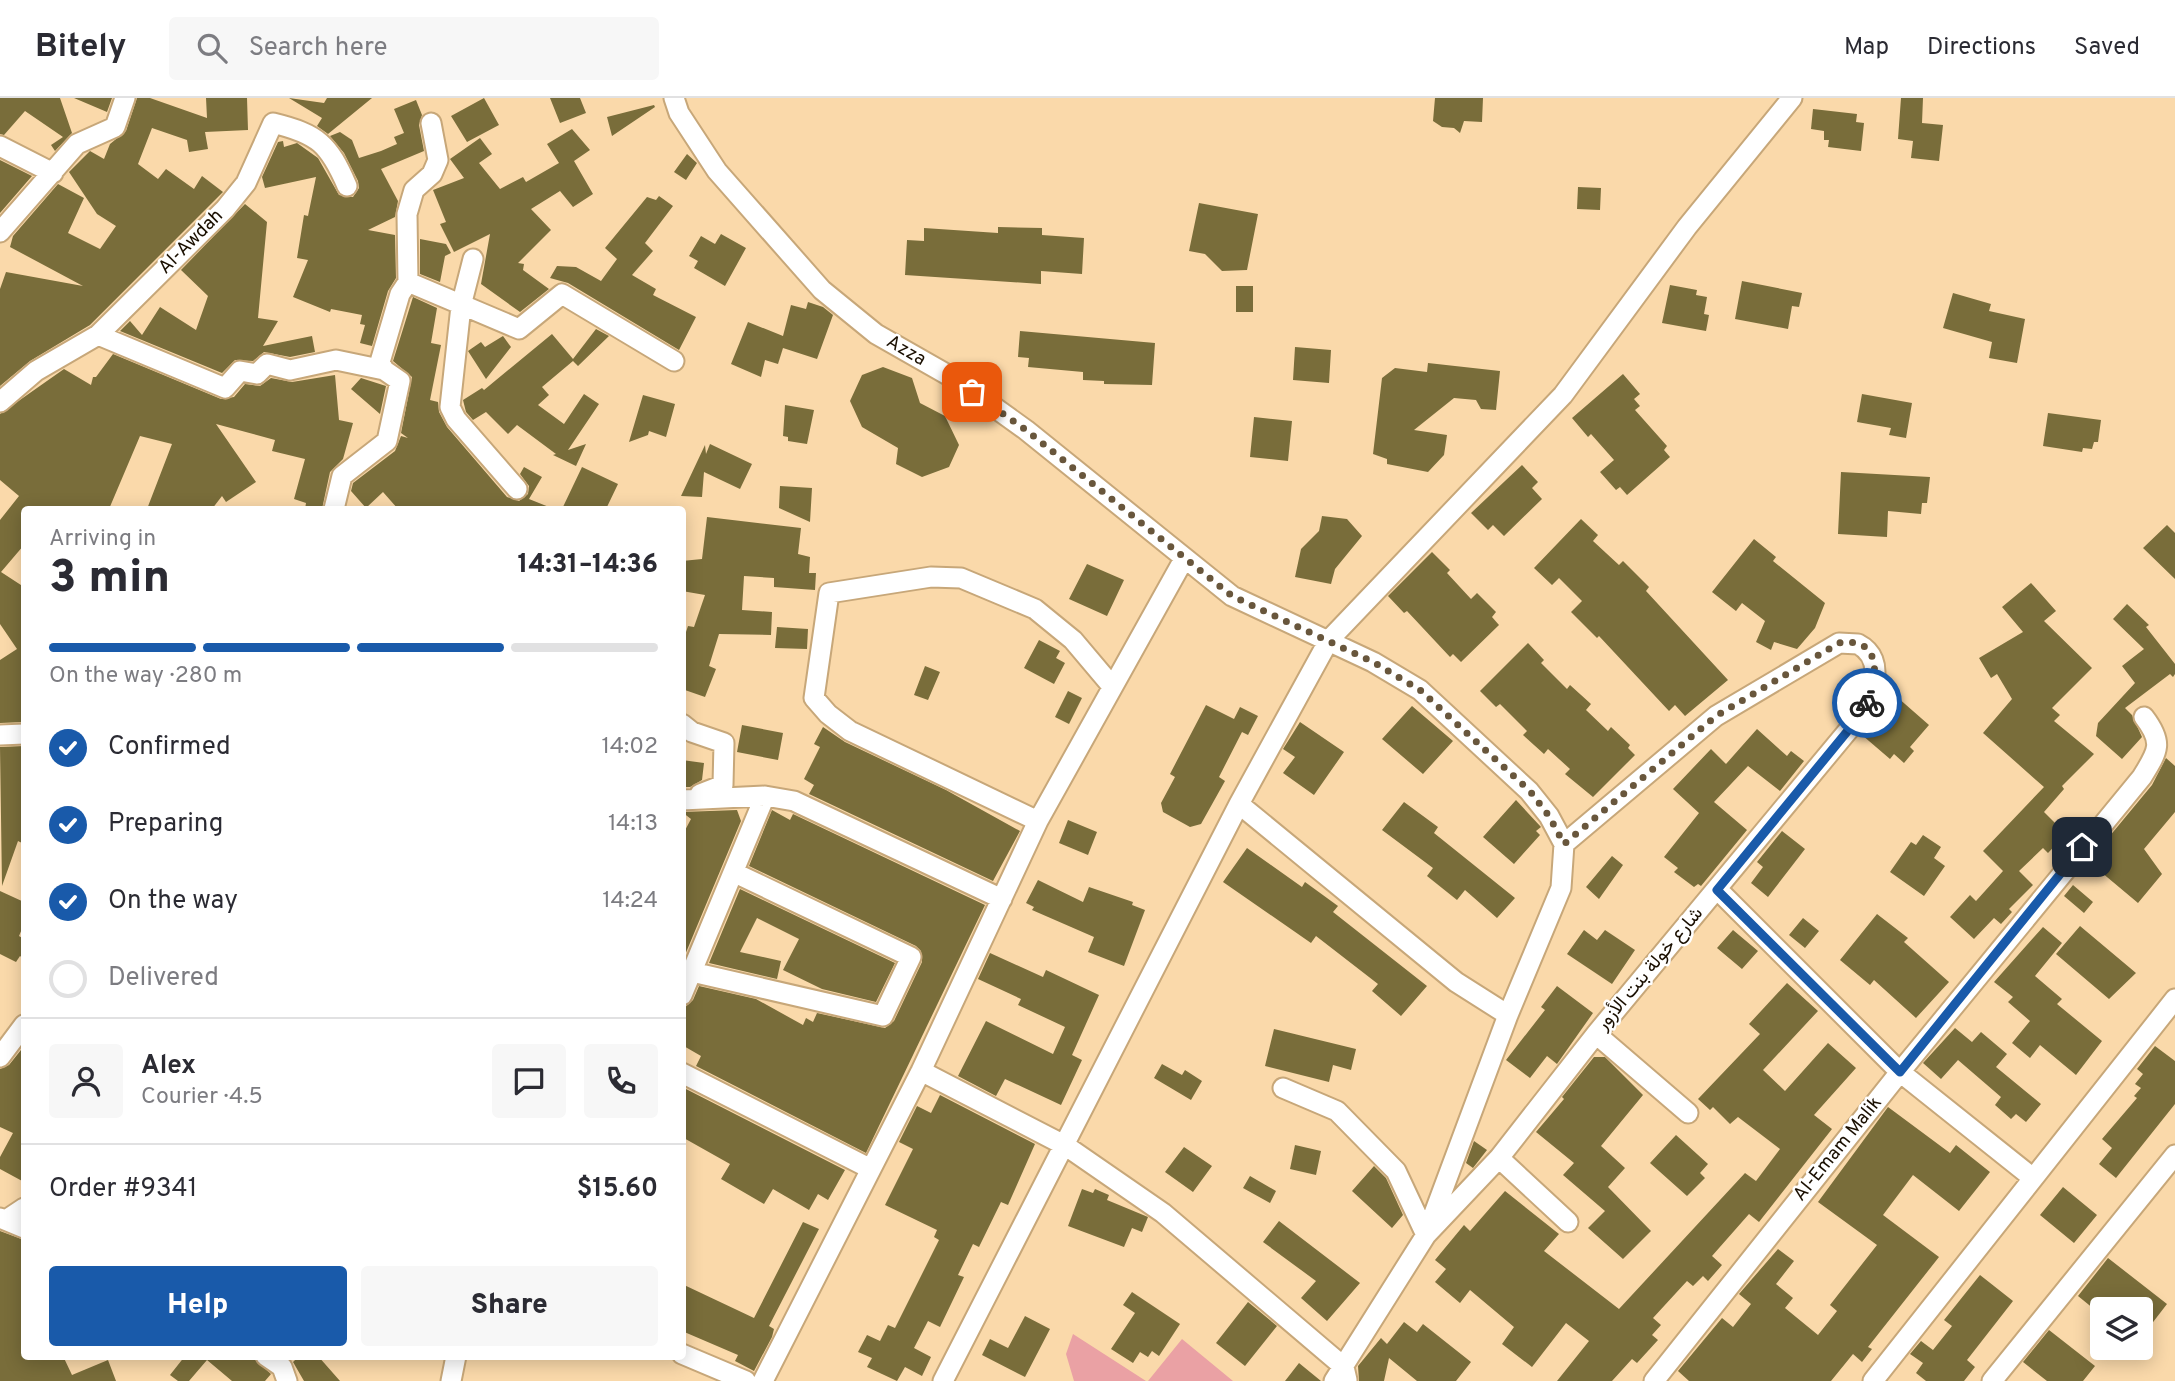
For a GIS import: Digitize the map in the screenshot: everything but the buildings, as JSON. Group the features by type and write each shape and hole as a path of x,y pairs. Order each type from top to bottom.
{"street":[{"path":"0,232 77,144 116,127 125,98"},
{"name":"Azza","path":"674,98 679,113 717,172 822,290 876,334 954,379 1026,430 1232,596 1329,640 1420,690 1530,791 1549,816 1564,844"},
{"path":"943,1381 1066,1146 1239,804 1329,640 1563,395 1687,227 1793,98"},
{"name":"Al-Awdah","path":"0,402 36,371 98,335 225,209 246,183 274,123 306,131 334,156 347,186"},
{"path":"384,370 380,362 390,321 400,294 408,282 407,214 414,190 432,174 438,160 431,123"},
{"path":"0,146 53,173"},
{"path":"473,259 461,306 450,407 462,427 517,489"},
{"path":"408,282 519,329 562,294 674,361"},
{"path":"98,335 225,388 240,371 257,374 268,364 290,370 336,360 384,370 400,381 387,441 342,476 335,506"},
{"path":"763,1381 921,1071 1038,821 1111,685 1184,559"},
{"path":"1038,821 850,731 828,714 814,698 829,593 931,577 961,578 1035,609 1073,640 1111,685"},
{"name":"شارع خولة بنت الأزور","path":"1342,1376 1426,1235 1499,1158 1596,1034 1864,709 1876,670 1872,656 1862,646 1839,643 1716,716 1564,844"},
{"name":"Al-Emam Malik","path":"1654,1381 1900,1072 2142,777 2158,744 2155,732 2144,717"},
{"path":"686,727 692,732 724,743 723,785 686,799"},
{"path":"0,736 21,734"},
{"path":"686,800 765,796 794,801 1002,899"},
{"path":"686,986 765,796"},
{"path":"1239,804 1456,982 1508,1015"},
{"path":"1426,1235 1508,1015 1561,888 1564,844"},
{"path":"692,972 883,1017 911,957 735,873"},
{"path":"1717,890 1900,1072 2033,1178"},
{"path":"1873,1381 2175,999"},
{"path":"0,1057 21,1029"},
{"path":"1596,1034 1688,1113"},
{"path":"921,1071 1066,1146 1163,1213 1342,1376"},
{"path":"686,1075 871,1169"},
{"path":"1283,1088 1337,1111 1367,1141 1396,1171 1426,1235"},
{"path":"1992,1381 2175,1155"},
{"path":"1499,1158 1568,1222"},
{"path":"686,1356 746,1381"},
{"path":"451,1381 455,1360"}],"shaded area":[{"path":"1073,1334 1146,1381 1074,1381 1066,1354"},
{"path":"1182,1339 1233,1381 1148,1381"}],"way so far":[{"path":"972,392 1026,430 1232,596 1329,640 1420,690 1530,791 1549,816 1564,844 1716,716 1839,643 1858,644 1866,648 1874,660 1876,670 1867,703"}],"route":[{"path":"1867,703 1855,722 1717,890 1900,1072 2082,847"}]}
